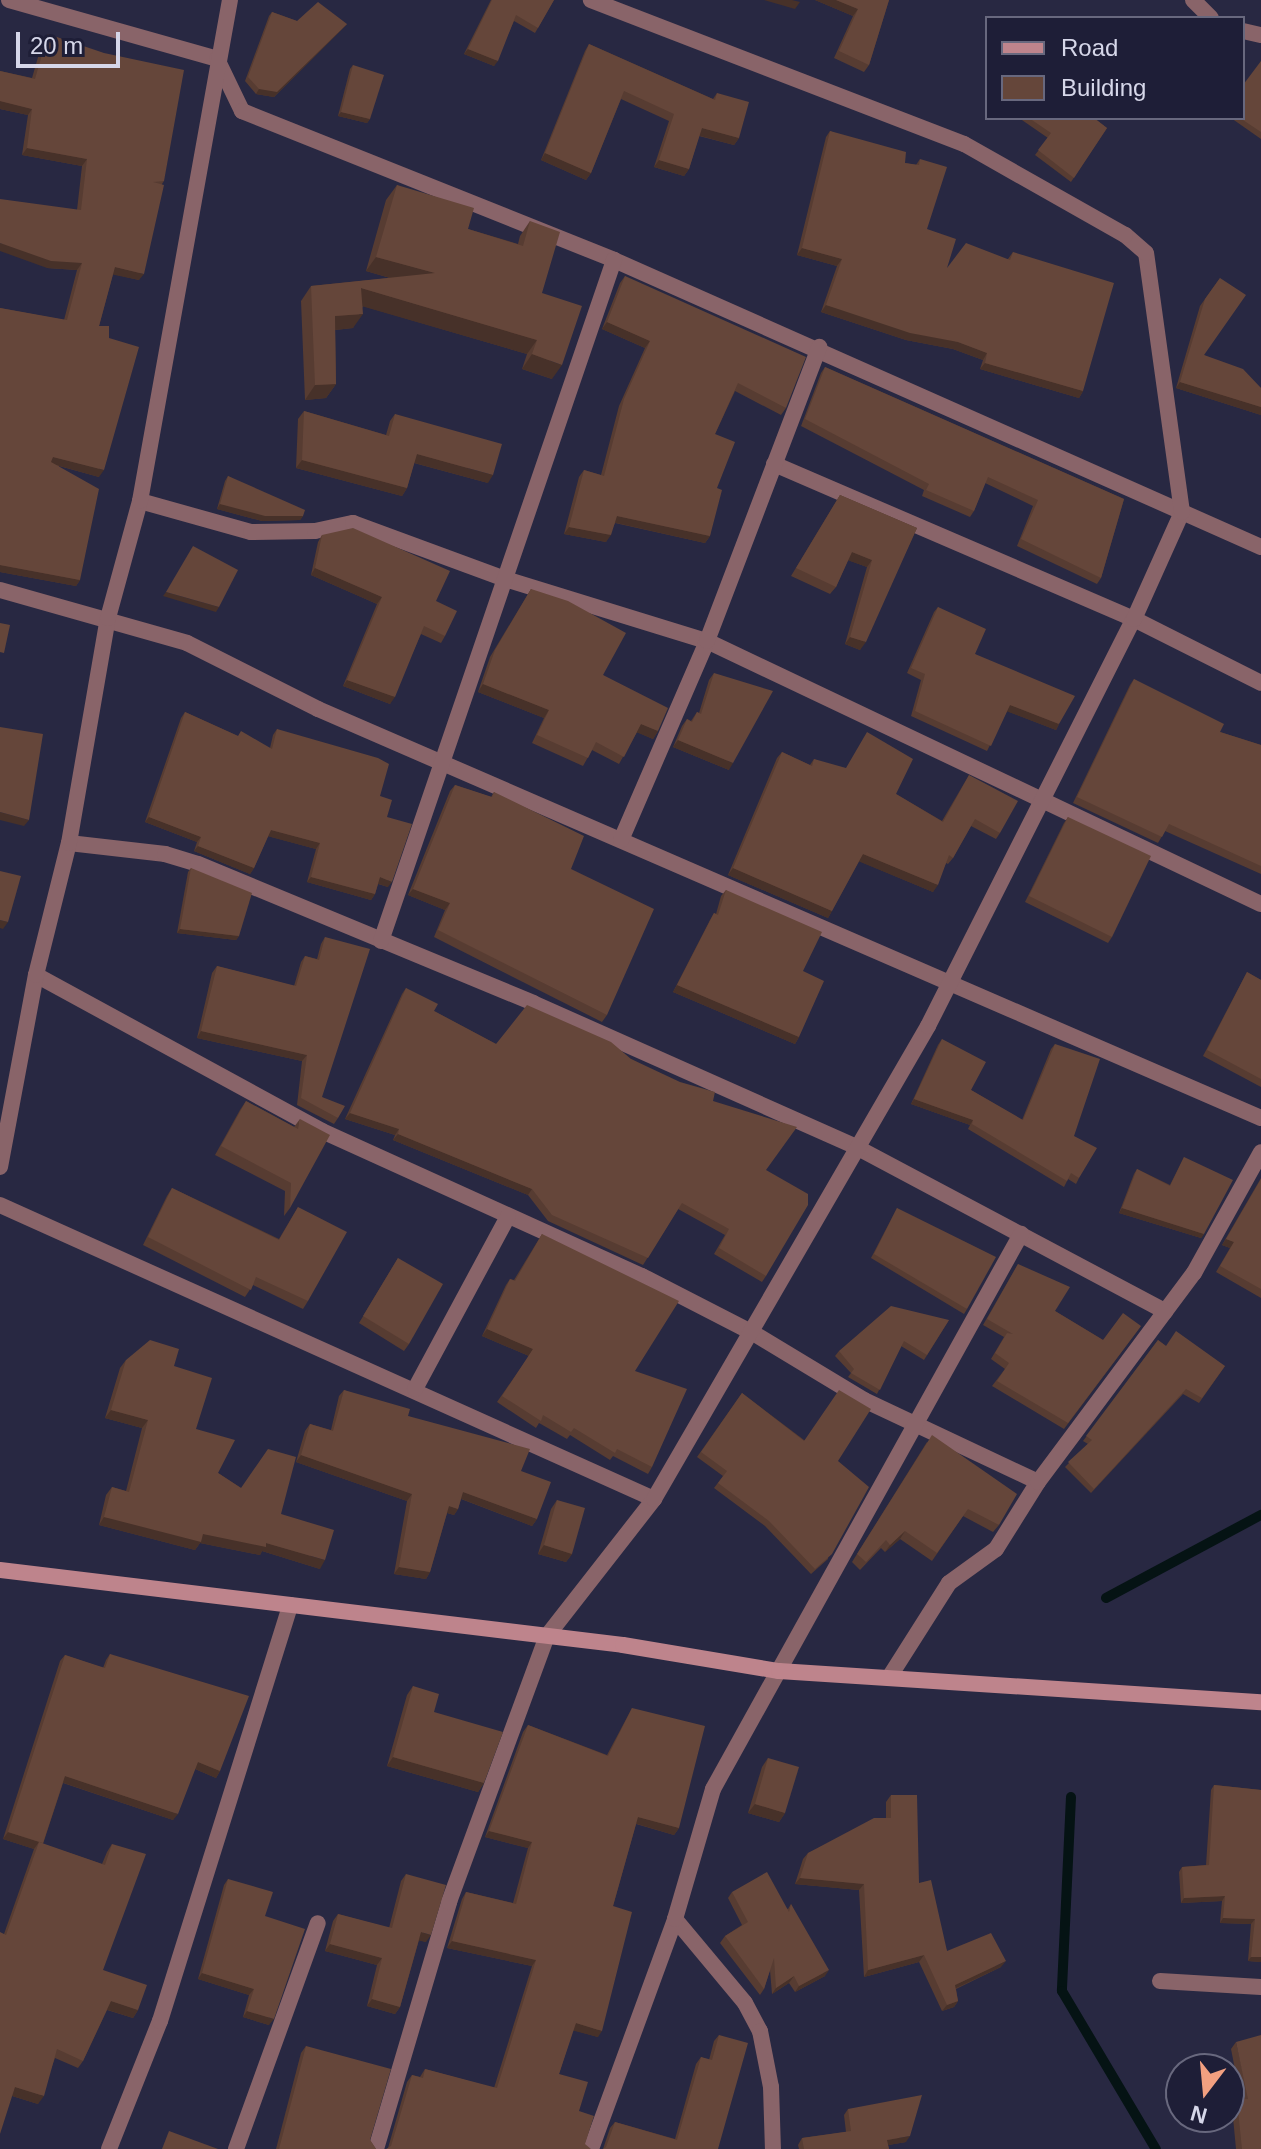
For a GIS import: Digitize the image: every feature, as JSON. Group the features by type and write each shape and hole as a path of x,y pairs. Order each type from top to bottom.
{"street":[{"path":"9,0 217,59 242,111 614,260 819,347 1261,547"},
{"path":"0,1167 36,975 69,843 108,618 140,501 230,0"},
{"path":"376,2149 449,1902 547,1636 654,1499 753,1333 953,981 1134,619 1182,512 1146,253 1125,235 941,134 591,0"},
{"path":"1193,0 1209,16"},
{"path":"381,941 445,762 614,260"},
{"path":"621,840 707,641 819,347"},
{"path":"774,464 1134,619 1261,683"},
{"path":"140,501 251,532 315,531 353,523 505,579 707,641 1261,904"},
{"path":"0,590 108,618 187,643 318,709 953,981 1261,1118"},
{"path":"69,843 165,854 198,864 381,941 858,1148 1165,1311"},
{"path":"36,975 322,1131 753,1333 918,1425 1038,1482"},
{"path":"890,1676 949,1583 996,1549 1038,1482 1165,1311 1236,1204 1261,1152"},
{"path":"0,1205 654,1499"},
{"path":"415,1389 508,1216"},
{"path":"591,2149 675,1919 713,1789 918,1425 1021,1234"},
{"path":"0,1570 547,1636 779,1671 1261,1702"},
{"path":"109,2149 170,1992 290,1605"},
{"path":"675,1919 745,2003 760,2031 771,2087 773,2149"},
{"path":"236,2149 318,1923"},
{"path":"1160,1981 1261,1987"}],"building":[{"path":"492,0 554,0 538,28 516,15 498,61 468,49"},
{"path":"836,0 889,0 869,65 839,51 858,9"},
{"path":"318,2 347,24 277,92 259,89 248,77 272,12 297,21"},
{"path":"48,34 104,53 184,70 164,181 153,182 164,185 144,274 115,267 99,326 109,326 109,338 139,347 104,470 53,457 51,462 99,489 80,580 0,565 0,308 67,320 82,263 51,261 0,243 0,199 81,210 87,159 27,148 32,109 0,101 0,71 35,79"},
{"path":"589,44 715,100 717,93 749,102 739,138 702,128 689,169 659,160 674,114 624,91 591,173 545,153"},
{"path":"1261,61 1261,132 1243,120 1245,82"},
{"path":"353,65 384,75 370,119 341,112"},
{"path":"1032,120 1097,120 1107,128 1074,178 1038,150 1051,133"},
{"path":"830,131 906,152 905,163 919,165 920,159 947,167 927,229 956,239 947,268 966,243 1010,260 1013,252 1114,283 1083,391 985,363 987,353 958,342 910,333 826,305 842,259 802,248"},
{"path":"397,185 474,208 468,229 523,246 530,221 560,232 542,293 582,306 562,365 532,354 537,340 361,288 363,314 335,316 336,384 315,385 311,286 435,273 376,257"},
{"path":"625,276 806,357 786,408 738,383 715,434 735,442 717,488 722,490 710,536 617,516 611,535 569,527 584,470 604,476 624,399 650,341 607,322"},
{"path":"1220,278 1246,295 1204,355 1243,369 1261,388 1261,407 1180,382 1205,299"},
{"path":"825,367 1124,499 1101,578 1021,539 1038,500 988,477 974,511 926,490 929,484 805,419"},
{"path":"304,411 389,436 395,414 502,444 493,475 417,454 407,488 302,460"},
{"path":"228,476 305,510 303,516 265,516 220,504"},
{"path":"840,495 917,528 866,642 850,637 872,560 852,552 836,587 796,568"},
{"path":"353,528 450,571 436,601 457,611 445,636 424,626 395,697 347,680 382,597 315,568 322,535"},
{"path":"193,546 238,570 219,607 166,592"},
{"path":"531,589 568,601 626,633 603,675 668,708 658,731 641,724 624,757 596,742 588,758 537,735 549,710 483,684 495,650"},
{"path":"938,607 986,629 975,654 1075,696 1059,724 1010,705 991,746 915,711 925,674 911,668"},
{"path":"0,623 10,625 4,653 0,652"},
{"path":"714,673 773,691 733,763 678,740 687,719 692,722 697,712 701,714"},
{"path":"1134,679 1224,724 1220,732 1261,745 1261,866 1169,824 1162,837 1077,797"},
{"path":"185,712 238,736 241,731 272,749 277,729 378,758 389,764 380,796 392,800 387,817 412,824 392,882 380,877 375,894 311,877 320,843 271,830 254,868 198,846 201,837 149,817"},
{"path":"0,727 43,734 29,820 0,812"},
{"path":"867,732 913,759 896,794 943,822 969,775 1018,801 1000,833 975,819 953,858 949,855 938,885 863,854 832,911 733,868 782,752 812,766 814,759 846,768"},
{"path":"455,785 492,797 494,792 584,836 571,869 654,909 607,1015 438,930 450,903 413,889"},
{"path":"1068,817 1151,856 1112,937 1029,896"},
{"path":"191,868 252,893 239,936 180,929"},
{"path":"0,871 21,876 8,922 0,920"},
{"path":"726,890 822,932 803,971 824,981 799,1037 677,985 714,913 718,915"},
{"path":"325,937 370,949 322,1097 345,1106 338,1118 301,1098 307,1055 201,1031 217,966 296,986 305,956 319,960"},
{"path":"1247,972 1261,980 1261,1079 1207,1050"},
{"path":"406,988 438,1004 434,1011 496,1044 527,1005 611,1042 631,1059 680,1082 715,1092 713,1101 797,1127 766,1170 808,1194 808,1205 766,1276 719,1248 729,1229 682,1203 648,1258 552,1215 532,1189 398,1134 399,1129 350,1113"},
{"path":"942,1039 986,1062 971,1090 1023,1120 1055,1044 1100,1059 1074,1136 1097,1148 1079,1178 1071,1173 1067,1181 972,1124 973,1120 914,1099"},
{"path":"246,1101 298,1129 300,1119 330,1135 290,1208 291,1183 221,1146"},
{"path":"1184,1157 1233,1180 1204,1234 1122,1208 1137,1169 1170,1186"},
{"path":"1261,1179 1261,1289 1220,1266 1234,1242 1226,1239"},
{"path":"172,1188 279,1240 298,1207 347,1232 308,1301 256,1277 251,1290 148,1237"},
{"path":"897,1208 996,1257 967,1309 874,1254"},
{"path":"542,1234 679,1301 635,1371 687,1389 652,1467 617,1449 615,1453 574,1428 571,1432 543,1415 541,1421 502,1396 533,1349 487,1329 510,1279 515,1281"},
{"path":"398,1258 443,1284 409,1344 363,1316"},
{"path":"1018,1264 1070,1287 1055,1311 1103,1340 1123,1313 1141,1326 1068,1423 997,1381 1009,1363 995,1353 1007,1333 1013,1334 987,1319"},
{"path":"891,1306 949,1320 927,1355 904,1341 880,1390 851,1373 854,1369 839,1351"},
{"path":"1176,1331 1225,1366 1202,1398 1186,1389 1094,1489 1068,1462 1092,1440 1086,1436 1158,1340 1166,1346"},
{"path":"150,1340 179,1349 174,1366 212,1378 196,1429 235,1440 218,1473 241,1488 268,1449 296,1457 281,1514 334,1530 325,1560 266,1543 266,1547 203,1534 201,1542 104,1517 112,1487 129,1492 148,1420 111,1410 126,1360"},
{"path":"344,1390 410,1409 408,1416 530,1449 521,1471 551,1482 537,1519 463,1492 458,1509 449,1506 430,1572 399,1567 412,1494 301,1455 310,1424 333,1431"},
{"path":"839,1390 871,1409 838,1461 869,1487 832,1554 815,1569 769,1521 718,1483 727,1471 701,1452 742,1393 804,1441"},
{"path":"932,1435 1017,1494 999,1525 968,1509 937,1553 905,1531 890,1545 886,1540 866,1562 857,1554"},
{"path":"557,1500 585,1508 572,1554 544,1545"},
{"path":"110,1654 249,1696 220,1771 198,1762 178,1814 65,1776 43,1843 8,1832 65,1655 105,1668"},
{"path":"413,1686 439,1694 434,1712 503,1732 484,1783 393,1757"},
{"path":"632,1708 705,1726 679,1828 638,1817 613,1906 632,1912 602,2031 576,2023 559,2074 588,2082 579,2111 594,2116 585,2144 591,2149 386,2149 391,2146 412,2075 423,2078 425,2069 497,2088 536,1960 452,1941 466,1892 516,1904 532,1842 489,1831 528,1725 608,1756"},
{"path":"768,1758 799,1767 785,1813 755,1804"},
{"path":"1214,1785 1261,1790 1261,1957 1251,1957 1255,1919 1223,1918 1225,1896 1184,1898 1182,1867 1209,1865"},
{"path":"891,1795 917,1795 919,1883 931,1880 947,1951 991,1933 1006,1961 955,1985 958,2001 947,2005 924,1955 868,1970 864,1884 800,1878 808,1853 874,1818 891,1818"},
{"path":"39,1842 105,1865 112,1844 146,1854 103,1970 147,1985 138,2010 111,2001 83,2061 57,2049 44,2096 15,2087 0,2134 0,1932 6,1935"},
{"path":"767,1872 789,1912 791,1904 829,1970 799,1986 794,1976 776,1988 774,1958 764,1989 725,1936 748,1922 732,1892"},
{"path":"406,1874 446,1885 431,1935 421,1932 400,2007 372,1999 382,1958 330,1944 338,1914 392,1928"},
{"path":"228,1879 273,1892 265,1916 305,1929 274,2019 247,2011 254,1989 202,1973"},
{"path":"719,2035 748,2043 718,2149 603,2149 615,2122 677,2140 701,2057 712,2060"},
{"path":"1261,2035 1261,2149 1242,2149 1240,2133 1245,2133 1245,2099 1248,2099 1245,2053 1238,2053 1236,2042"},
{"path":"306,2046 391,2069 370,2140 376,2149 279,2149"},
{"path":"922,2095 910,2136 887,2140 889,2149 804,2149 802,2138 851,2131 848,2109"},
{"path":"169,2131 218,2149 162,2149"}],"waterway":[{"path":"1106,1598 1261,1515"},
{"path":"1071,1797 1062,1991 1156,2149"}]}
